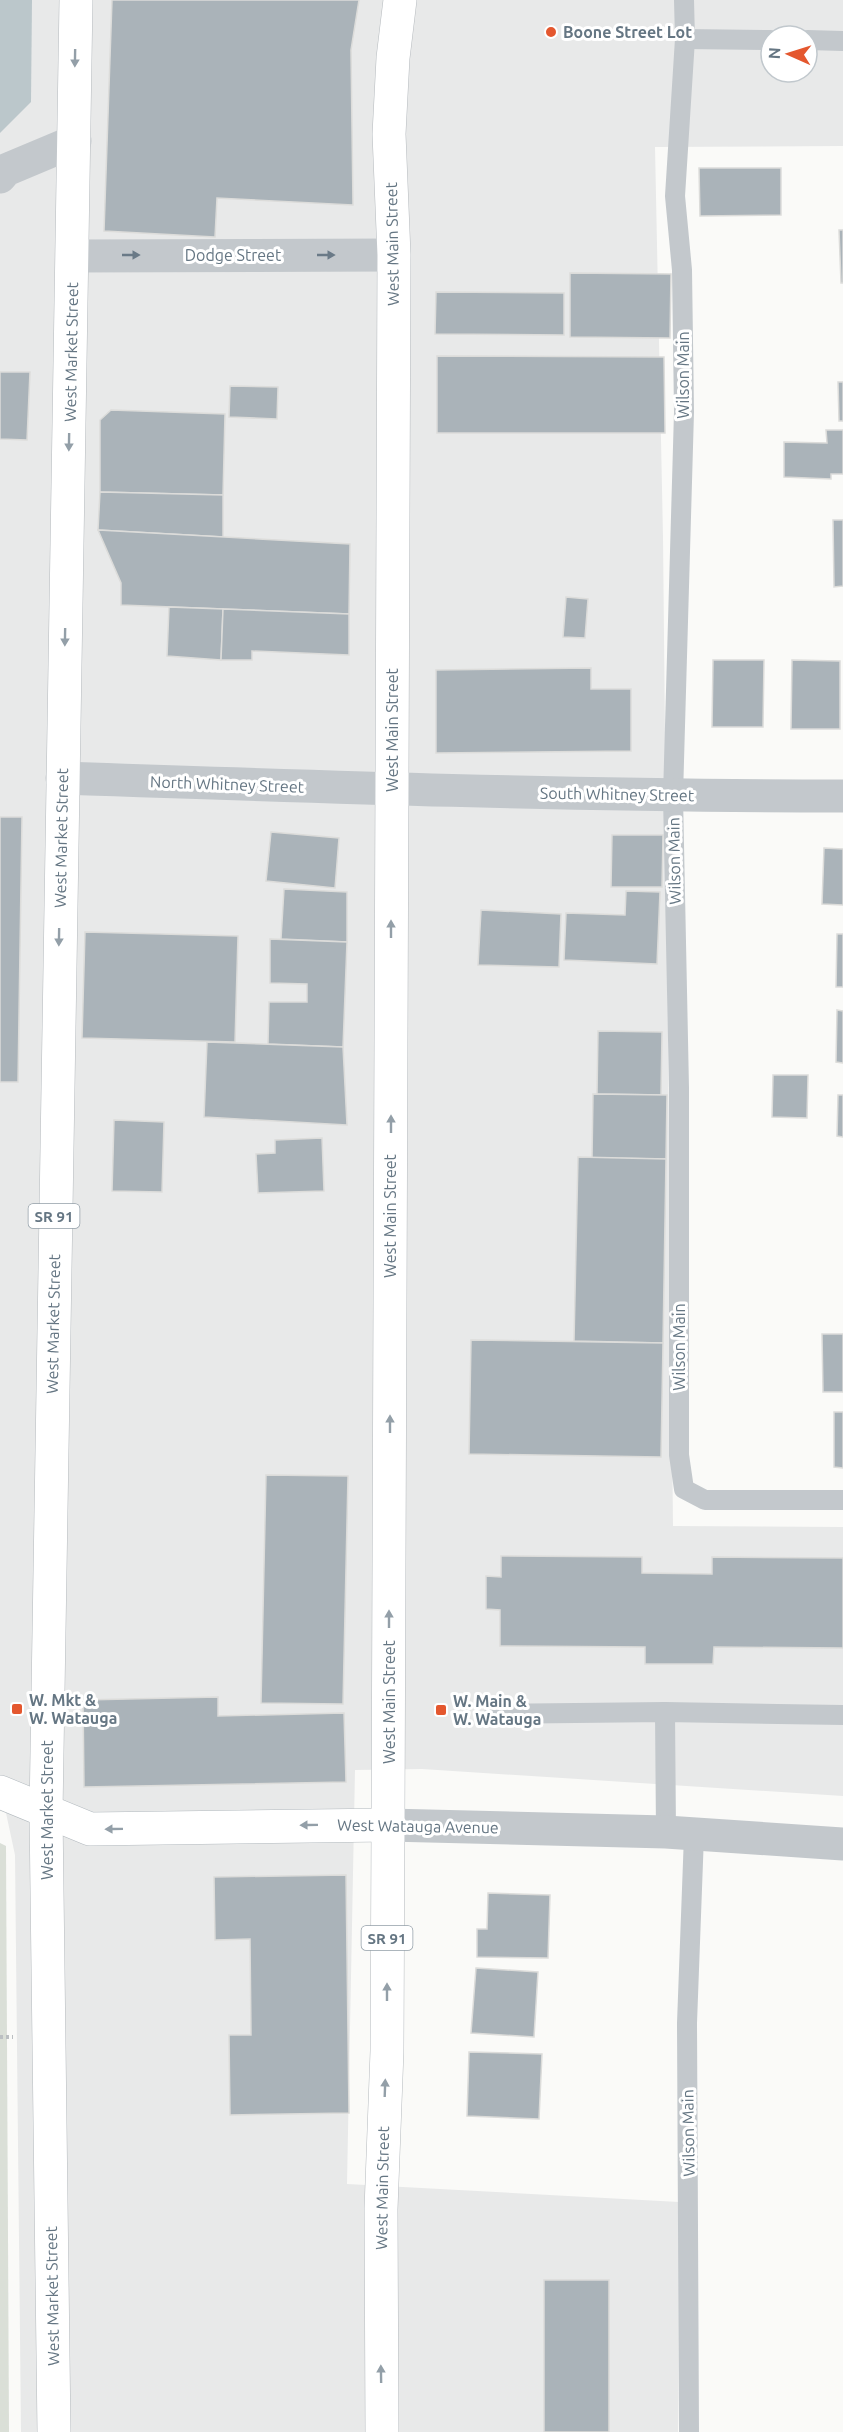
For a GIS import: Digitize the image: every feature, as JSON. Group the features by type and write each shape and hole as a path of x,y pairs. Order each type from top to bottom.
{"main road":[{"name":"West Market Street","path":"54,2432 46,1813 76,0"},
{"name":"West Main Street","path":"382,2432 381,2209 387,2050 394,255 390,134 393,58 400,0"},
{"name":"West Watauga Avenue","path":"0,1792 46,1813 90,1829 388,1825"}],"street":[{"path":"0,177 6,170 75,141"},
{"name":"Dodge Street","path":"73,256 394,255"},
{"name":"North Whitney Street","path":"62,778 392,790"},
{"name":"South Whitney Street","path":"392,790 673,796 843,796"},
{"name":"West Watauga Avenue","path":"388,1825 680,1834 843,1844"}],"lane":[{"name":"Wilson Main","path":"684,0 685,39 675,196 682,270 684,412 673,796 679,1088 679,1455 681,1476 684,1489 705,1500 843,1500"},
{"path":"685,39 759,40"},
{"path":"819,40 843,41"},
{"name":"Wilson Main","path":"665,1712 680,1834 687,2023 689,2432"},
{"path":"494,1714 665,1712 843,1715"}],"path":[{"path":"0,2037 13,2037"}],"shaded area":[{"path":"0,0 843,0 843,146 655,147 663,537 673,1526 843,1527 843,1796 422,1769 355,1770 347,2184 679,2202 678,2432 21,2432 15,1855 0,1785"},
{"path":"0,0 32,0 31,102 0,133"},
{"path":"0,1843 6,1846 9,2432 0,2432"}],"building":[{"path":"112,0 359,0 351,50 353,205 217,198 215,237 104,231"},
{"path":"699,168 781,168 781,215 700,216"},
{"path":"839,230 843,230 843,283 841,283"},
{"path":"570,273 671,274 670,338 570,337"},
{"path":"436,292 564,293 564,335 435,334"},
{"path":"437,356 664,357 665,433 437,433"},
{"path":"0,372 30,372 27,440 0,439"},
{"path":"838,382 843,382 843,421 839,421"},
{"path":"230,386 278,387 277,419 229,417"},
{"path":"111,410 225,414 223,495 100,492 100,420"},
{"path":"826,430 843,430 843,474 831,474 831,479 784,477 784,442 827,443"},
{"path":"100,492 223,495 223,537 98,530"},
{"path":"833,520 843,520 843,586 834,587"},
{"path":"98,530 350,544 349,614 121,605 121,583"},
{"path":"566,597 588,599 585,638 563,637"},
{"path":"169,607 223,609 221,660 167,656"},
{"path":"223,609 349,614 349,655 252,651 252,660 221,660"},
{"path":"713,660 764,660 763,727 712,727"},
{"path":"792,660 840,661 840,729 791,729"},
{"path":"591,668 591,689 631,689 631,751 436,753 436,670"},
{"path":"0,817 22,817 18,1082 0,1082"},
{"path":"271,832 339,838 335,888 266,881"},
{"path":"612,835 663,835 662,887 611,887"},
{"path":"824,848 843,849 843,905 822,904"},
{"path":"284,889 347,892 347,942 281,939"},
{"path":"626,891 660,892 657,964 564,960 566,913 625,915"},
{"path":"481,910 561,914 559,967 478,965"},
{"path":"85,932 238,936 235,1042 82,1038"},
{"path":"837,934 843,934 843,987 836,987"},
{"path":"270,939 347,942 343,1047 268,1044 269,1002 307,1002 307,984 270,983"},
{"path":"837,1010 843,1011 843,1063 836,1062"},
{"path":"598,1031 662,1032 661,1095 597,1094"},
{"path":"207,1042 343,1047 347,1125 204,1117"},
{"path":"773,1075 808,1075 807,1118 772,1117"},
{"path":"593,1094 667,1095 666,1159 592,1158"},
{"path":"838,1095 843,1095 843,1137 837,1136"},
{"path":"114,1120 164,1122 162,1192 112,1191"},
{"path":"322,1138 324,1191 258,1193 256,1154 275,1153 275,1140"},
{"path":"578,1157 666,1159 663,1343 574,1341"},
{"path":"822,1334 843,1334 843,1392 823,1392"},
{"path":"471,1340 663,1343 661,1457 469,1454"},
{"path":"834,1412 843,1412 843,1468 834,1467"},
{"path":"266,1475 348,1476 343,1704 261,1703"},
{"path":"501,1556 642,1557 642,1573 712,1574 712,1557 843,1558 843,1648 714,1647 713,1664 645,1664 645,1647 500,1646 500,1610 486,1609 486,1576 501,1577"},
{"path":"218,1697 218,1716 344,1713 346,1782 84,1787 83,1700"},
{"path":"346,1875 349,2113 230,2115 229,2035 251,2035 250,1939 215,1940 214,1877"},
{"path":"488,1893 550,1895 548,1958 477,1957 477,1929 487,1929"},
{"path":"476,1968 538,1972 534,2037 471,2033"},
{"path":"469,2052 542,2054 539,2119 467,2116"},
{"path":"544,2280 609,2280 609,2432 544,2432"}],"place":[{"name":"Boone Street Lot","path":"551,32"},
{"name":"W. Mkt & W. Watauga","path":"17,1709"},
{"name":"W. Main & W. Watauga","path":"441,1710"}]}
